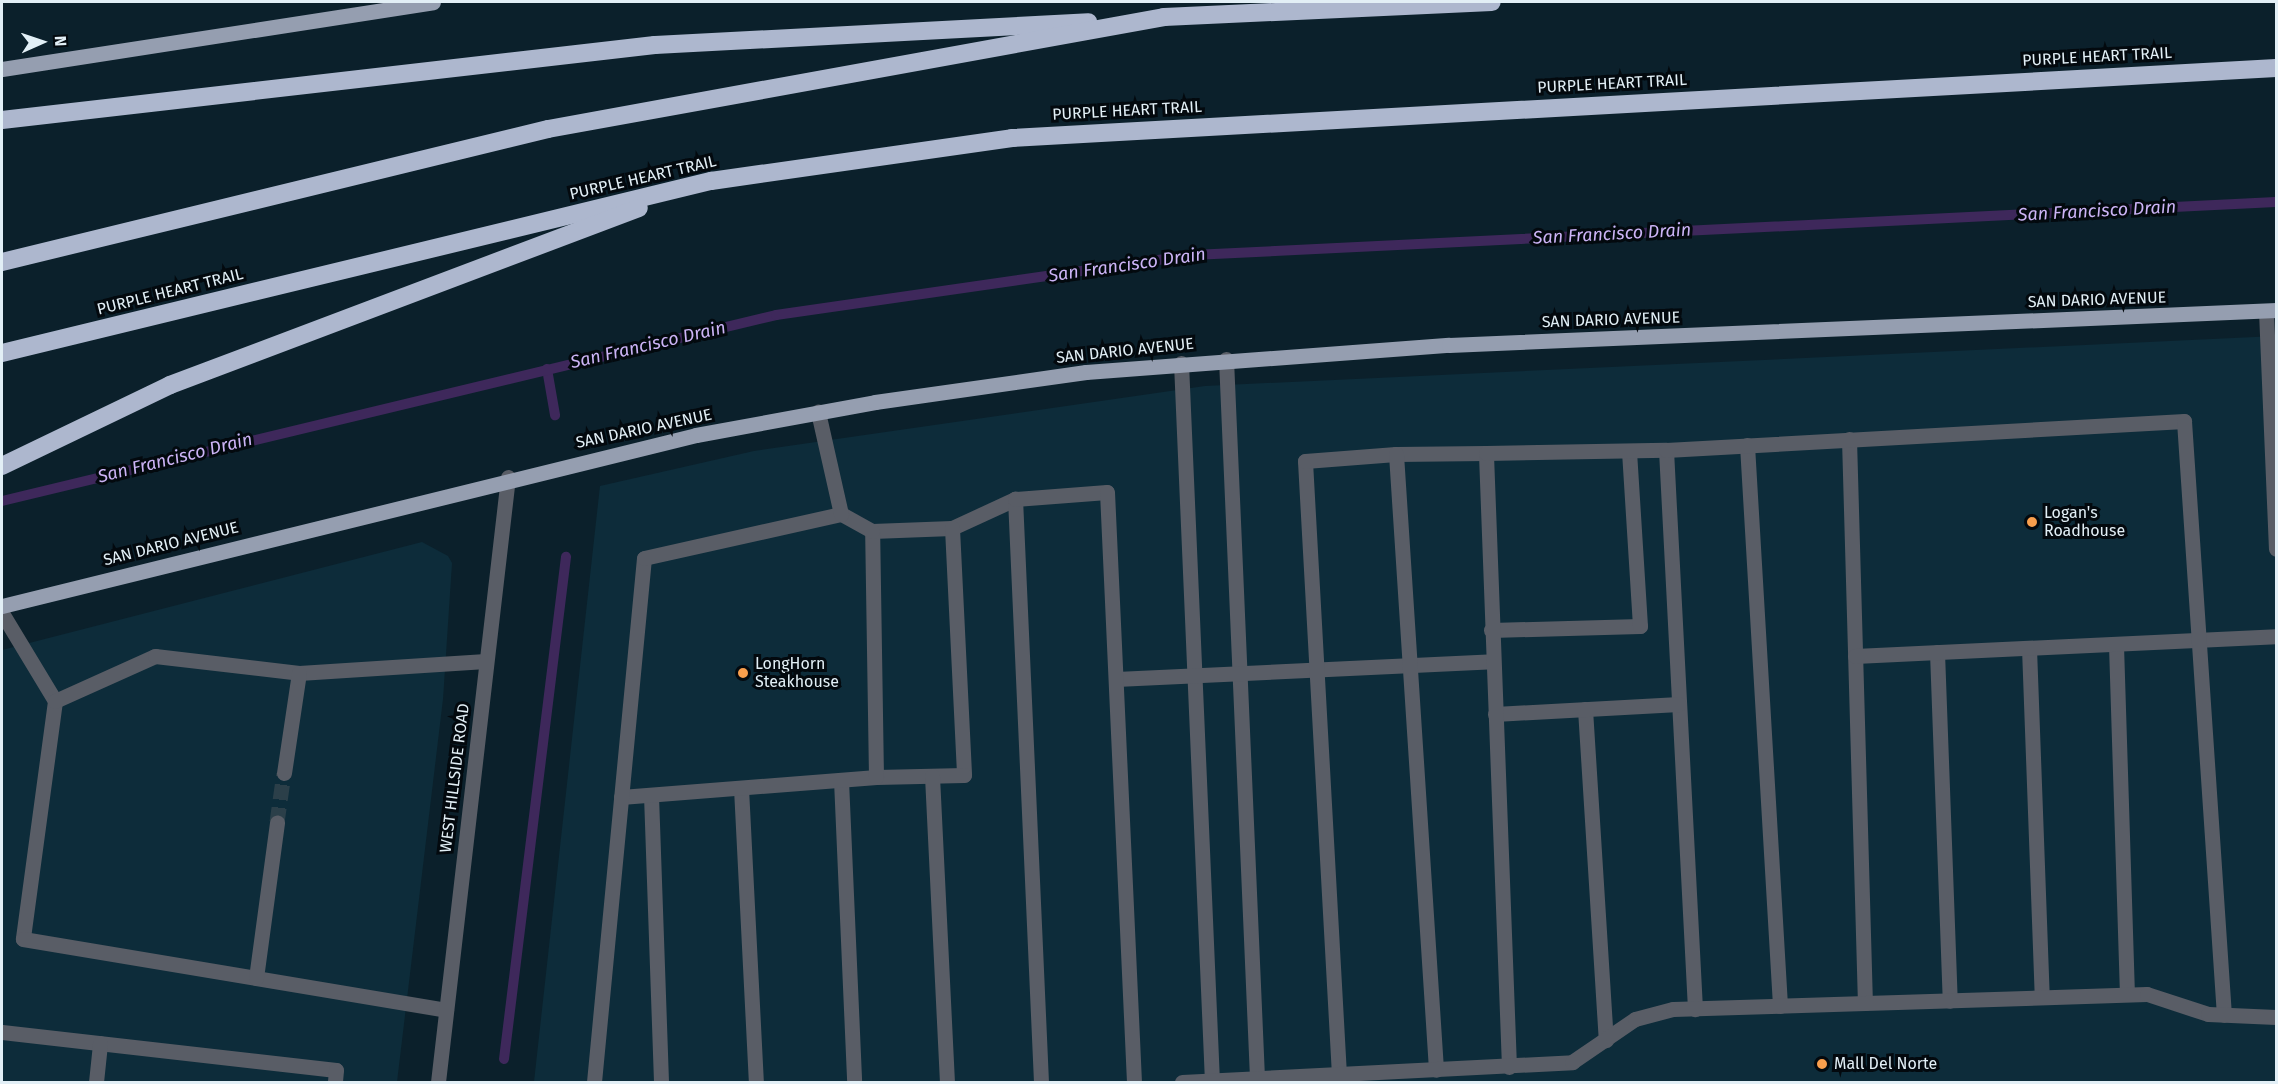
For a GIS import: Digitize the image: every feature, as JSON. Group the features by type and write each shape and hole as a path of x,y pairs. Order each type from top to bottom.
{"highway":[{"path":"2,120 655,45 1164,17 1492,2"},
{"path":"2,262 548,129 1164,17"},
{"name":"PURPLE HEART TRAIL","path":"2,353 711,181 1012,138 2277,68"},
{"path":"2,466 170,385 711,181"}],"main road":[{"path":"2,69 434,2"},
{"name":"SAN DARIO AVENUE","path":"2,606 508,477 818,412 1181,363 1226,359 2271,310"}],"street":[{"path":"2271,310 2277,549"},
{"path":"1226,359 1257,1079"},
{"path":"1181,363 1212,1081"},
{"path":"818,412 841,514"},
{"path":"1339,1075 1305,461 1396,454 1666,450 2184,421 2224,1015"},
{"path":"1849,440 1865,1004"},
{"path":"1747,445 1780,1006"},
{"path":"1666,450 1695,1009"},
{"path":"1491,630 1640,626 1629,451"},
{"path":"1486,453 1509,1067"},
{"path":"1396,454 1436,1070"},
{"name":"WEST HILLSIDE ROAD","path":"438,1083 508,477"},
{"path":"594,1083 644,558 841,514 872,531 952,528 1015,499 1107,492 1134,1083"},
{"path":"1015,499 1041,1083"},
{"path":"621,797 876,777 964,775 952,528"},
{"path":"872,531 876,777"},
{"path":"2,613 55,701 23,939 446,1010"},
{"path":"1855,656 2277,636"},
{"path":"2116,645 2127,994"},
{"path":"2029,648 2042,997"},
{"path":"1937,652 1950,1001"},
{"path":"55,701 155,656 299,673 486,661"},
{"path":"1116,679 1239,675 1492,661"},
{"path":"284,773 299,673"},
{"path":"1495,714 1679,704"},
{"path":"1585,709 1606,1040"},
{"path":"932,776 948,1083"},
{"path":"841,780 854,1083"},
{"path":"741,788 756,1083"},
{"path":"651,795 661,1083"},
{"path":"256,978 277,822"},
{"path":"1182,1083 1572,1062 1652,1011 2127,994 2159,995 2224,1015 2277,1017"},
{"path":"2,1032 336,1070 335,1083"},
{"path":"96,1083 100,1043"}],"shaded area":[{"path":"2276,336 2276,1082 534,1082 600,486 754,451 1205,386"},
{"path":"422,542 448,556 452,563 443,699 397,1082 2,1082 2,650"}],"waterway":[{"name":"San Francisco Drain","path":"2,501 776,315 1193,255 2276,202"},
{"path":"547,369 555,415"},
{"path":"504,1059 566,557"}],"tunnel":[{"path":"277,822 284,773"}],"place":[{"name":"Logan's Roadhouse","path":"2032,522"},
{"name":"LongHorn Steakhouse","path":"743,673"},
{"name":"Mall Del Norte","path":"1822,1064"}]}
